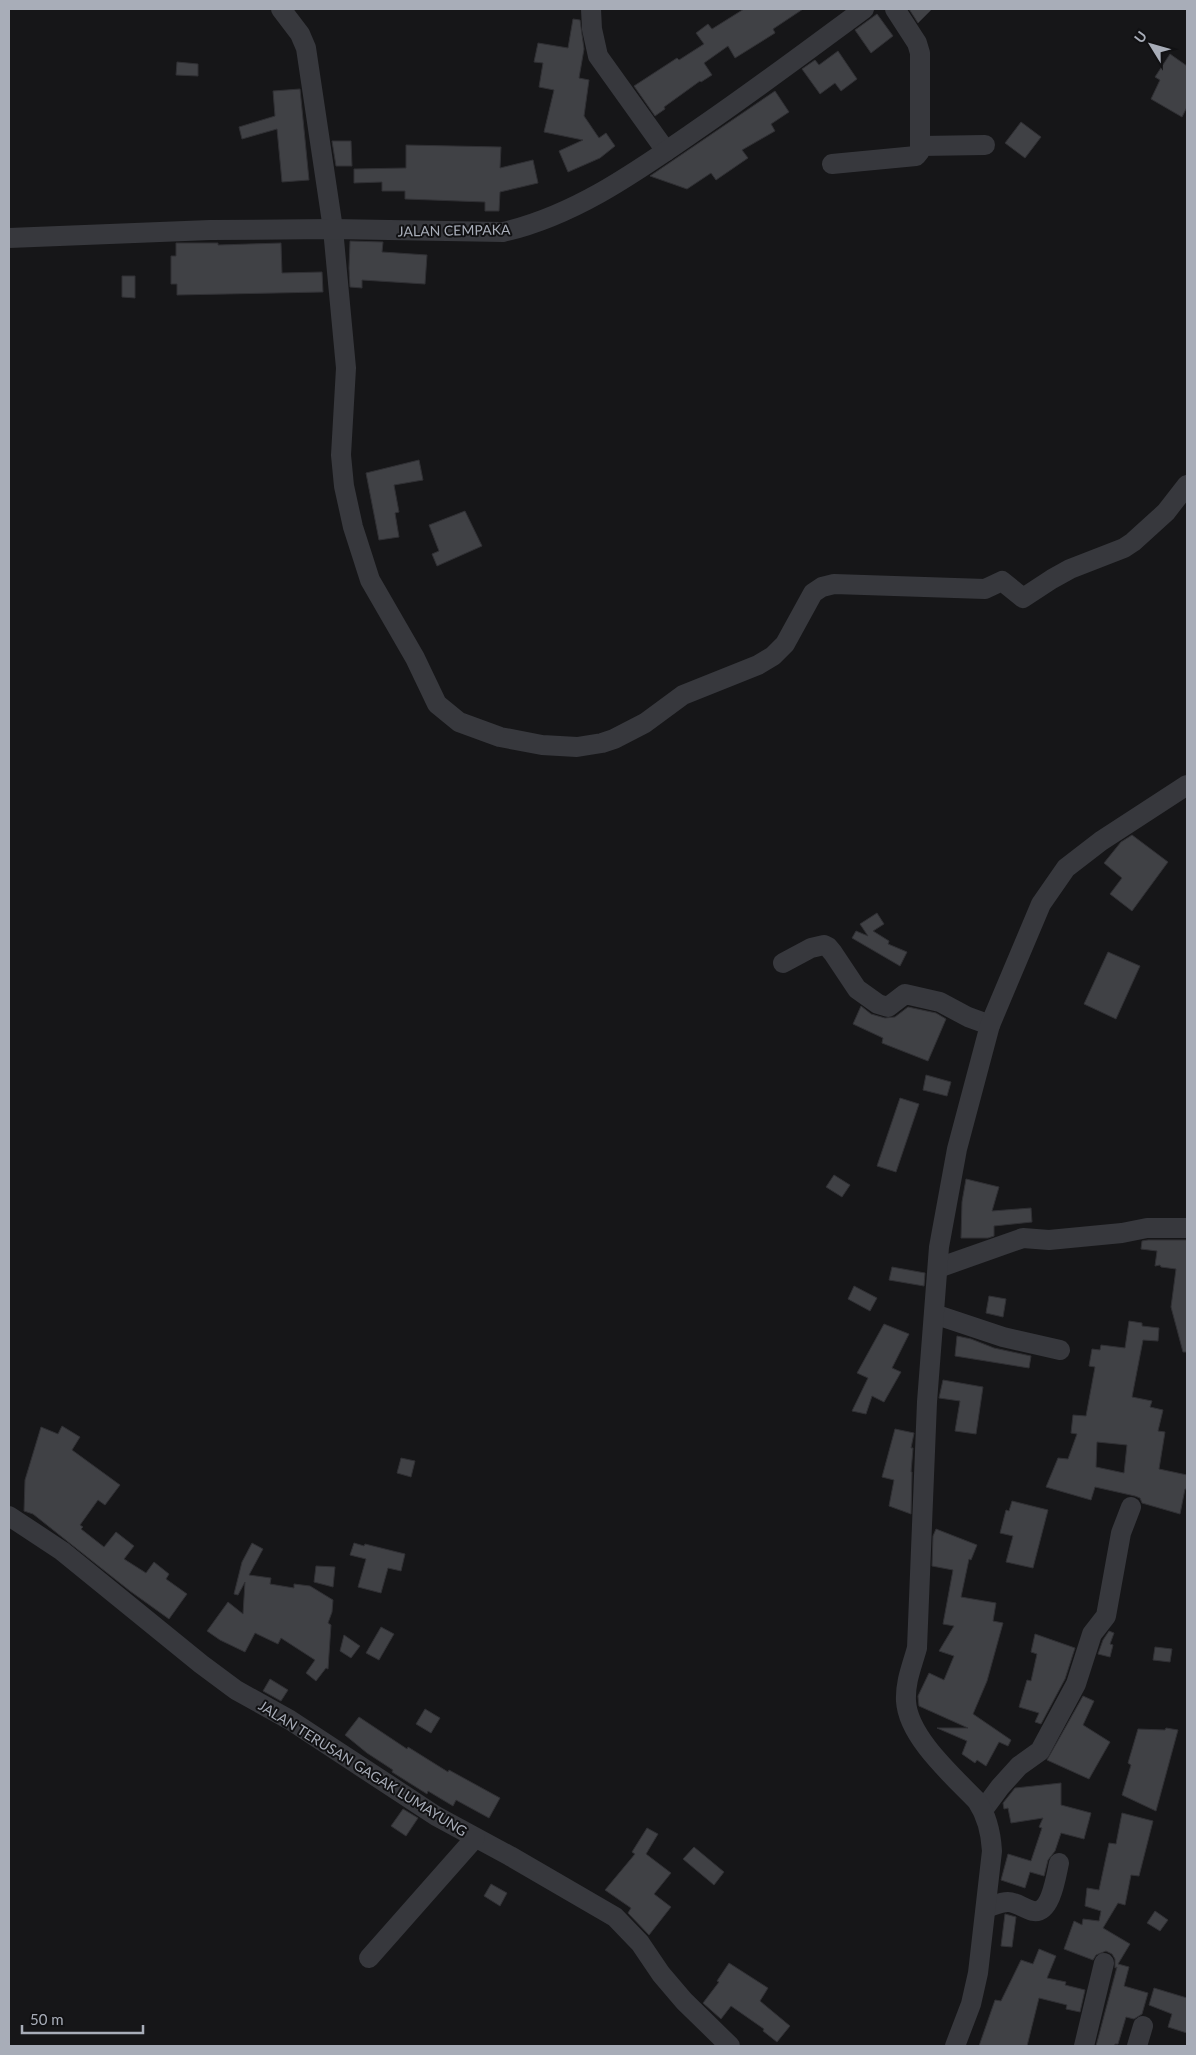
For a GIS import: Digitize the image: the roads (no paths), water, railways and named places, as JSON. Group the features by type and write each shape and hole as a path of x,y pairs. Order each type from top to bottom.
{"street":[{"path":"281,9 300,34 306,48 344,229 346,368 341,455 344,486 353,527 370,580 415,658 428,688 437,704 459,722 500,737 542,745 577,747 602,743 614,739 644,723 682,695 758,665 773,656 785,644 813,593 822,587 834,584 985,589 1004,581 1020,597 1025,597 1070,569 1110,554 1133,542 1166,512 1187,484"},
{"path":"591,9 592,29 598,56 666,152"},
{"name":"JALAN CEMPAKA","path":"9,238 210,230 344,229 503,232 528,226 568,211 666,152 864,9"},
{"path":"832,164 916,156 922,146 920,53 917,43 895,9"},
{"path":"922,146 985,145"},
{"path":"955,2046 971,2004 993,1906 990,1833 983,1810 922,1740 914,1727 906,1703 909,1673 917,1648 927,1402 938,1247 958,1150 990,1025 1041,904 1066,868 1101,842 1187,785"},
{"path":"784,963 811,948 824,945 833,953 857,988 878,1004 888,1006 905,994 940,1002 968,1017 990,1025"},
{"path":"938,1268 1023,1238 1049,1240 1122,1233 1147,1228 1187,1228"},
{"path":"934,1314 1002,1337 1060,1350"},
{"path":"983,1810 1019,1766 1040,1752 1076,1684 1092,1634 1106,1616 1121,1533 1131,1507"},
{"name":"JALAN TERUSAN GAGAK LUMAYUNG","path":"9,1516 62,1551 200,1664 236,1690 290,1720 410,1800 615,1917 640,1943 661,1974 684,2001 730,2046"},
{"path":"369,1958 475,1838"},
{"path":"993,1906 1014,1902 1034,1911 1042,1909 1050,1898 1059,1863"},
{"path":"1084,2046 1104,1962"},
{"path":"1136,2046 1143,2026"}]}
